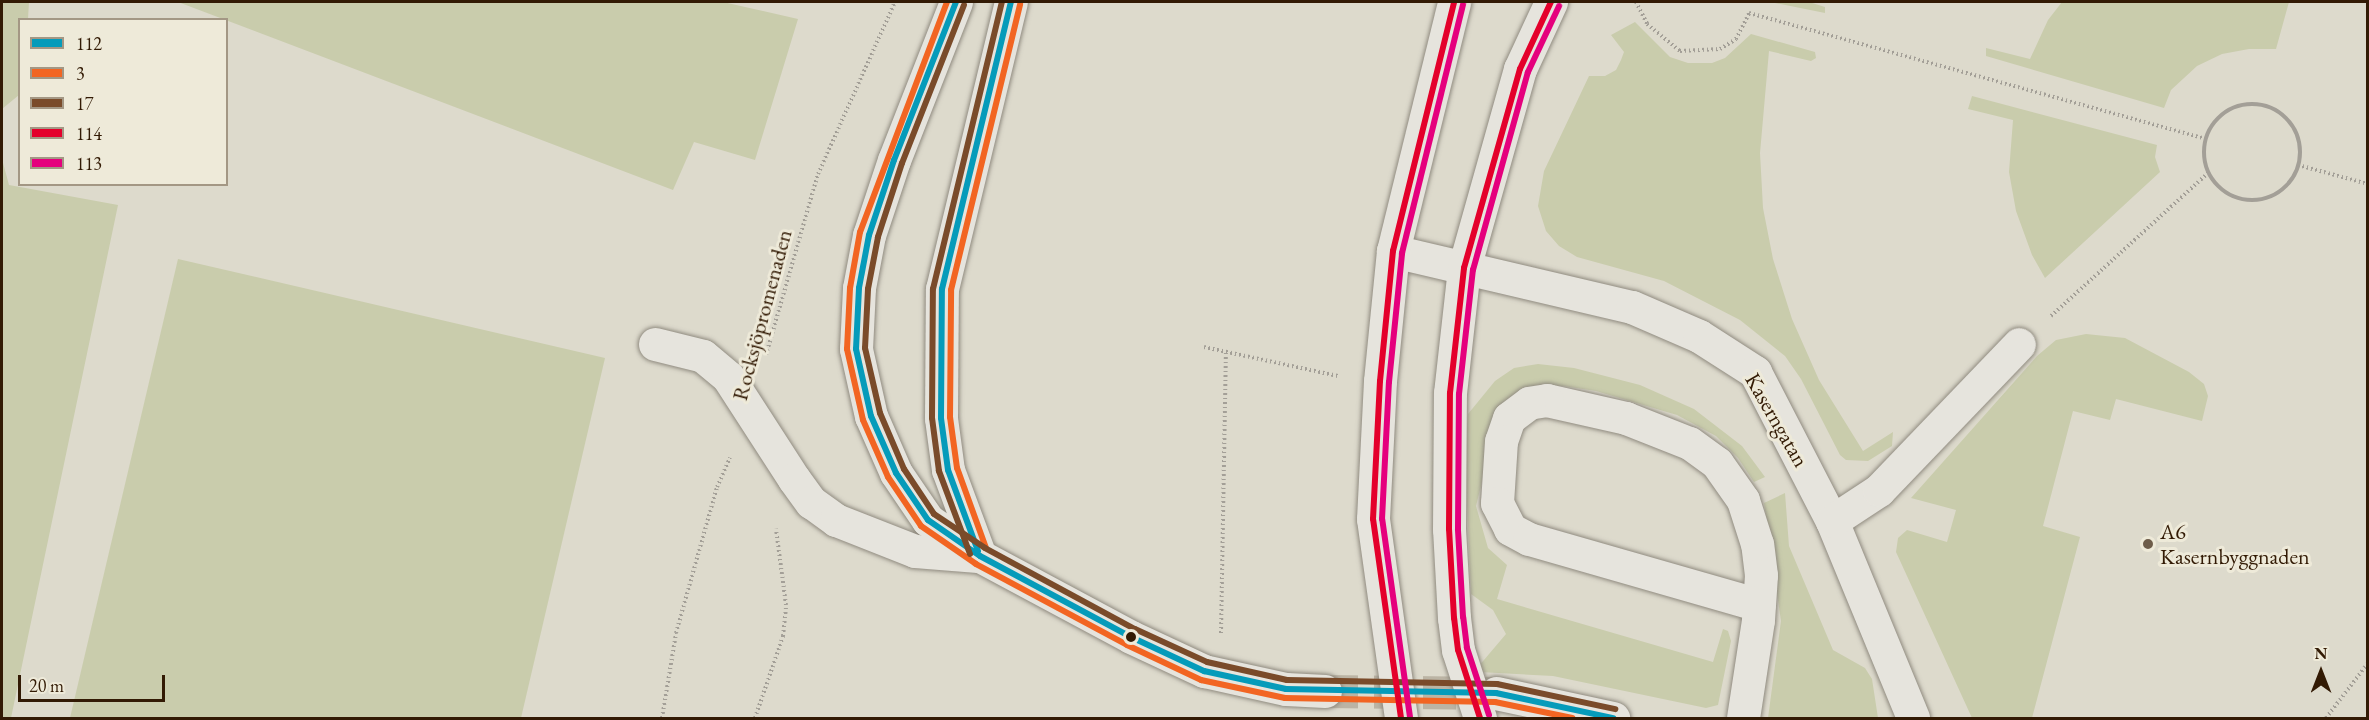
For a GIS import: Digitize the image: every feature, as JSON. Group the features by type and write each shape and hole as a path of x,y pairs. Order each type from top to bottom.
{"street":[{"path":"956,2 869,235 859,288 856,349 871,416 896,473 928,520 980,556 1131,637 1204,671 1286,689 1325,690"},
{"path":"980,556 948,470 941,418 942,289 1011,2"},
{"path":"1401,718 1373,519 1380,381 1393,251 1454,2"},
{"path":"1551,2 1520,69 1464,268 1450,393 1449,529 1458,650 1488,706 1613,718"},
{"name":"Kaserngatan","path":"1393,251 1632,308 1699,336 1755,372 1832,521 1913,718"},
{"path":"655,344 703,356 728,376 751,411 772,450 812,502 836,520 915,551 980,556"},
{"path":"1832,521 1879,490 2019,344"},
{"path":"1743,718 1759,605 1757,544 1743,500 1717,463 1689,443 1626,418 1546,400 1529,403 1509,418 1501,441 1497,503 1510,529 1529,539 1759,605"}],"path":[{"name":"Rocksjöpromenaden","path":"662,718 676,633 717,487 751,411 818,174 895,2"},
{"path":"1636,2 1647,24 1680,51 1720,49 1736,39 1749,13 2205,139"},
{"path":"2265,105 2290,123 2301,150 2298,165 2291,181 2279,192 2247,201 2218,187 2208,173 2205,139 2211,125 2235,106 2265,105"},
{"path":"2298,165 2367,184"},
{"path":"2019,344 2208,173"},
{"path":"1204,347 1346,377"},
{"path":"1219,643 1224,620 1226,352"},
{"path":"754,718 783,636 786,605 775,517"},
{"path":"2326,718 2367,663"}],"green space":[{"path":"2,2 29,2 28,18 18,18 18,96 2,109"},
{"path":"178,2 723,2 798,19 755,160 694,142 673,190 228,21 228,18 220,18"},
{"path":"1770,2 1809,2 1825,7 1825,13"},
{"path":"2062,2 2289,2 2276,49 2249,49 2222,54 2197,66 2171,90 2164,108 1986,56 1986,48 2030,59 2048,20"},
{"path":"1635,22 1670,57 1688,63 1712,63 1725,58 1751,34 1815,52 1816,58 1811,61 1769,51 1760,153 1763,208 1773,259 1792,319 1819,380 1863,451 1893,432 1892,446 1868,461 1846,460 1840,455 1801,379 1785,356 1740,320 1664,281 1577,257 1559,246 1546,231 1538,206 1544,171 1589,76 1605,76 1616,70 1621,60 1624,52 1611,35"},
{"path":"1972,96 2157,145 2155,157 2160,172 2045,278 2032,255 2016,211 2009,172 2013,120 1968,109"},
{"path":"2,159 9,185 118,205 11,718 2,718"},
{"path":"178,259 605,358 521,718 70,718"},
{"path":"2086,334 2125,338 2189,372 2204,384 2208,396 2202,421 2116,399 2110,420 2073,411 2043,526 2080,537 2032,718 1972,718 1896,552 1898,538 1907,530 1947,542 1956,510 1911,498 2037,356 2056,340"},
{"path":"1538,364 1574,368 1640,385 1694,409 1742,446 1765,477 1754,482 1738,458 1716,436 1677,415 1596,391 1563,386 1538,388 1493,437 1476,506 1488,548 1507,565 1497,599 1713,662 1723,629 1728,631 1731,641 1718,705 1706,708 1553,676 1480,672 1478,667 1506,634 1493,610 1471,594 1465,455 1468,414 1495,381 1514,368"},
{"path":"1785,493 1789,546 1833,650 1865,668 1872,679 1878,718 1768,718 1781,621 1764,503"}],"tunnel":[{"path":"1325,691 1496,693"}],"transit line":[{"name":"3","path":"947,2 860,232 850,288 847,349 863,420 888,477 921,526 976,564 1127,645 1201,680 1285,698 1495,702 1572,718"},
{"name":"112","path":"956,2 894,160 869,235 859,288 856,349 871,416 896,473 928,520 980,556 1131,637 1204,671 1286,689 1496,693 1613,718"},
{"name":"17","path":"970,554 939,471 932,418 933,289 1002,2"},
{"name":"112","path":"978,551 948,470 941,418 942,289 1011,2"},
{"name":"114","path":"1401,718 1373,519 1380,381 1393,251 1454,2"},
{"name":"114","path":"1480,718 1458,650 1454,618 1449,529 1450,393 1464,268 1520,69 1551,2"},
{"name":"3","path":"986,548 957,468 950,417 951,290 1020,4"},
{"name":"113","path":"1410,717 1382,519 1389,382 1402,253 1463,4"},
{"name":"17","path":"964,5 902,163 878,237 868,289 865,348 880,413 904,469 934,514 985,548 1135,629 1207,662 1287,680 1497,684 1615,709"},
{"name":"113","path":"1489,715 1467,648 1463,617 1458,529 1459,394 1473,270 1528,72 1559,6"}],"place":[{"name":"A6 Kasernbyggnaden","path":"2148,544"}]}
